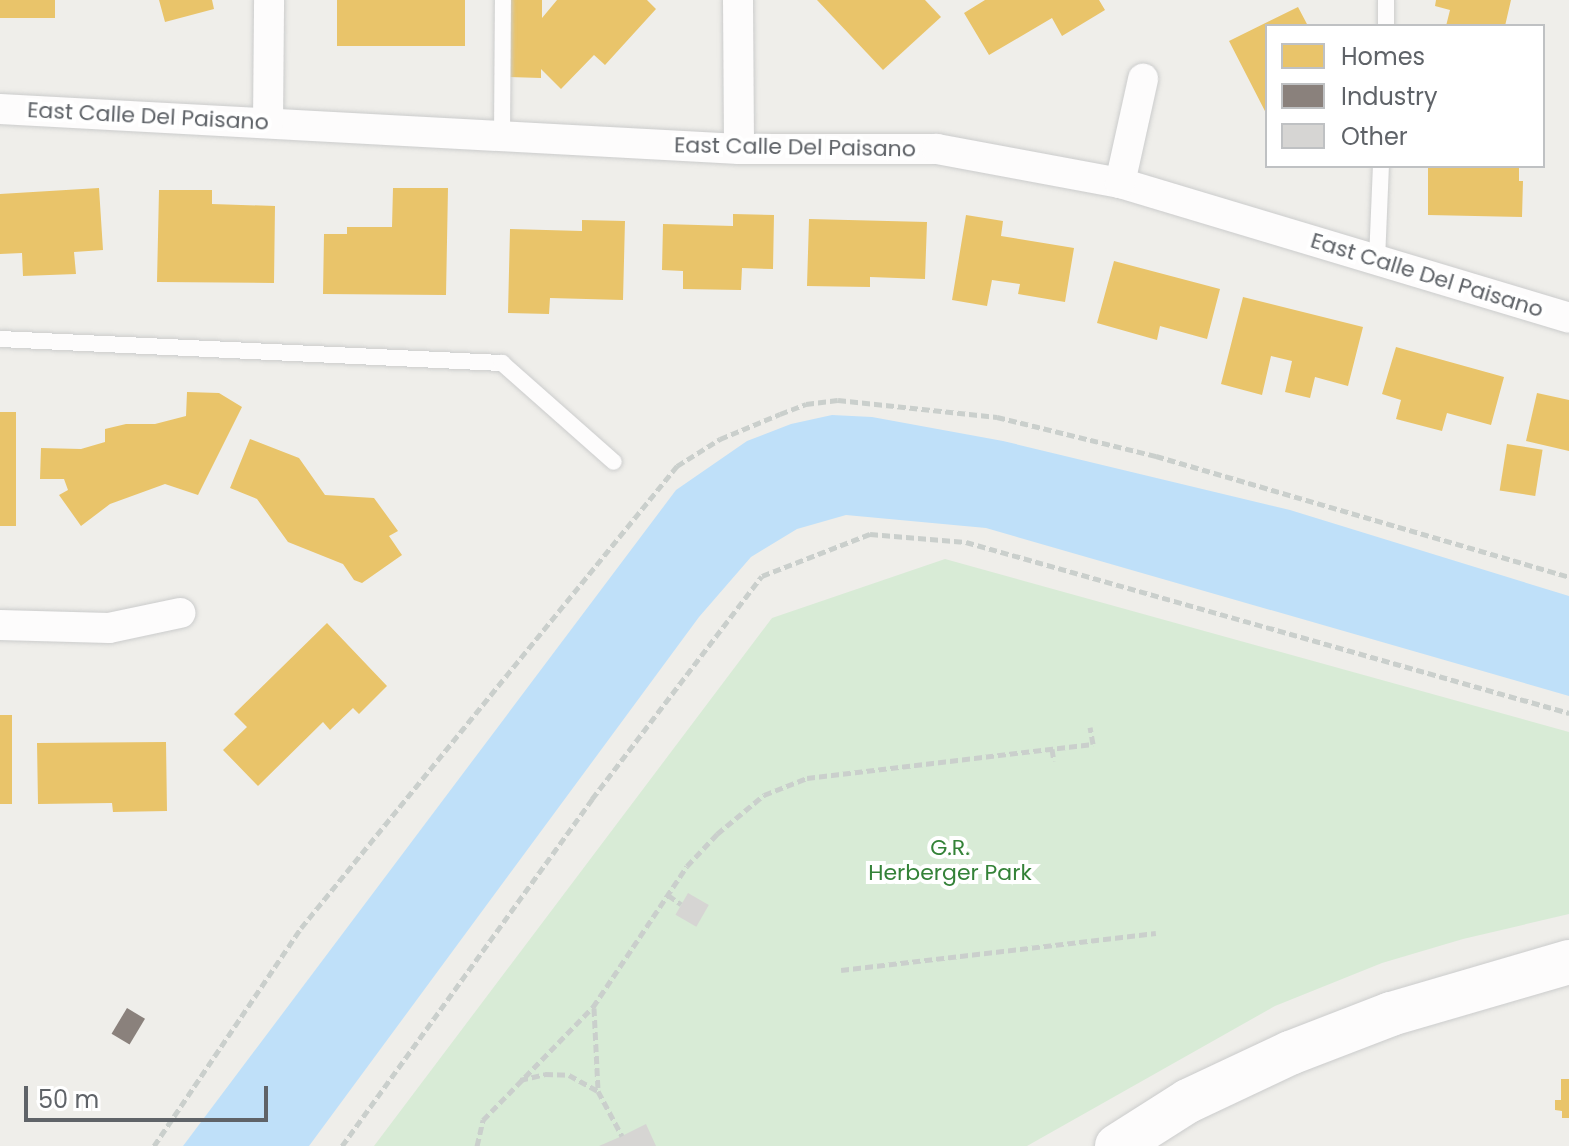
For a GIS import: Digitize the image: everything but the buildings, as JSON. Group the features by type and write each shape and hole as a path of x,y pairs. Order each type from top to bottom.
{"main road":[{"path":"1117,1146 1188,1101 1290,1053 1391,1014 1569,962"}],"street":[{"path":"268,123 269,0"},
{"path":"738,0 739,149"},
{"path":"1120,183 1143,79"},
{"name":"East Calle Del Paisano","path":"0,109 739,149 937,149 1120,183 1569,318"},
{"path":"0,625 109,628 180,613"}],"lane":[{"path":"502,135 503,0"},
{"path":"1386,0 1386,24"},
{"path":"1377,260 1381,168"},
{"path":"0,339 502,363 614,462"}],"path":[{"path":"154,1146 301,928 677,466 720,439 780,414 806,404 838,400 997,417 1200,468 1569,577"},
{"path":"342,1146 592,799 762,576 870,534 966,542 1569,713"},
{"path":"475,1145 483,1120 593,1007 668,895 717,834 764,795 807,778 1093,744 1090,727"},
{"path":"1052,749 1054,761"},
{"path":"889,769 891,780"},
{"path":"668,895 681,904"},
{"path":"841,970 1156,933"},
{"path":"593,1007 598,1091 622,1136"},
{"path":"519,1081 545,1074 569,1075 598,1091"}],"green space":[{"name":"G.R. Herberger Park","path":"945,559 1569,732 1569,914 1463,939 1382,963 1275,1006 1027,1146 374,1146 772,618"}],"water":[{"path":"832,415 872,417 1003,441 1290,510 1569,596 1569,696 986,528 846,515 797,529 751,557 699,617 309,1146 183,1146 676,490 747,441 791,424"}]}
